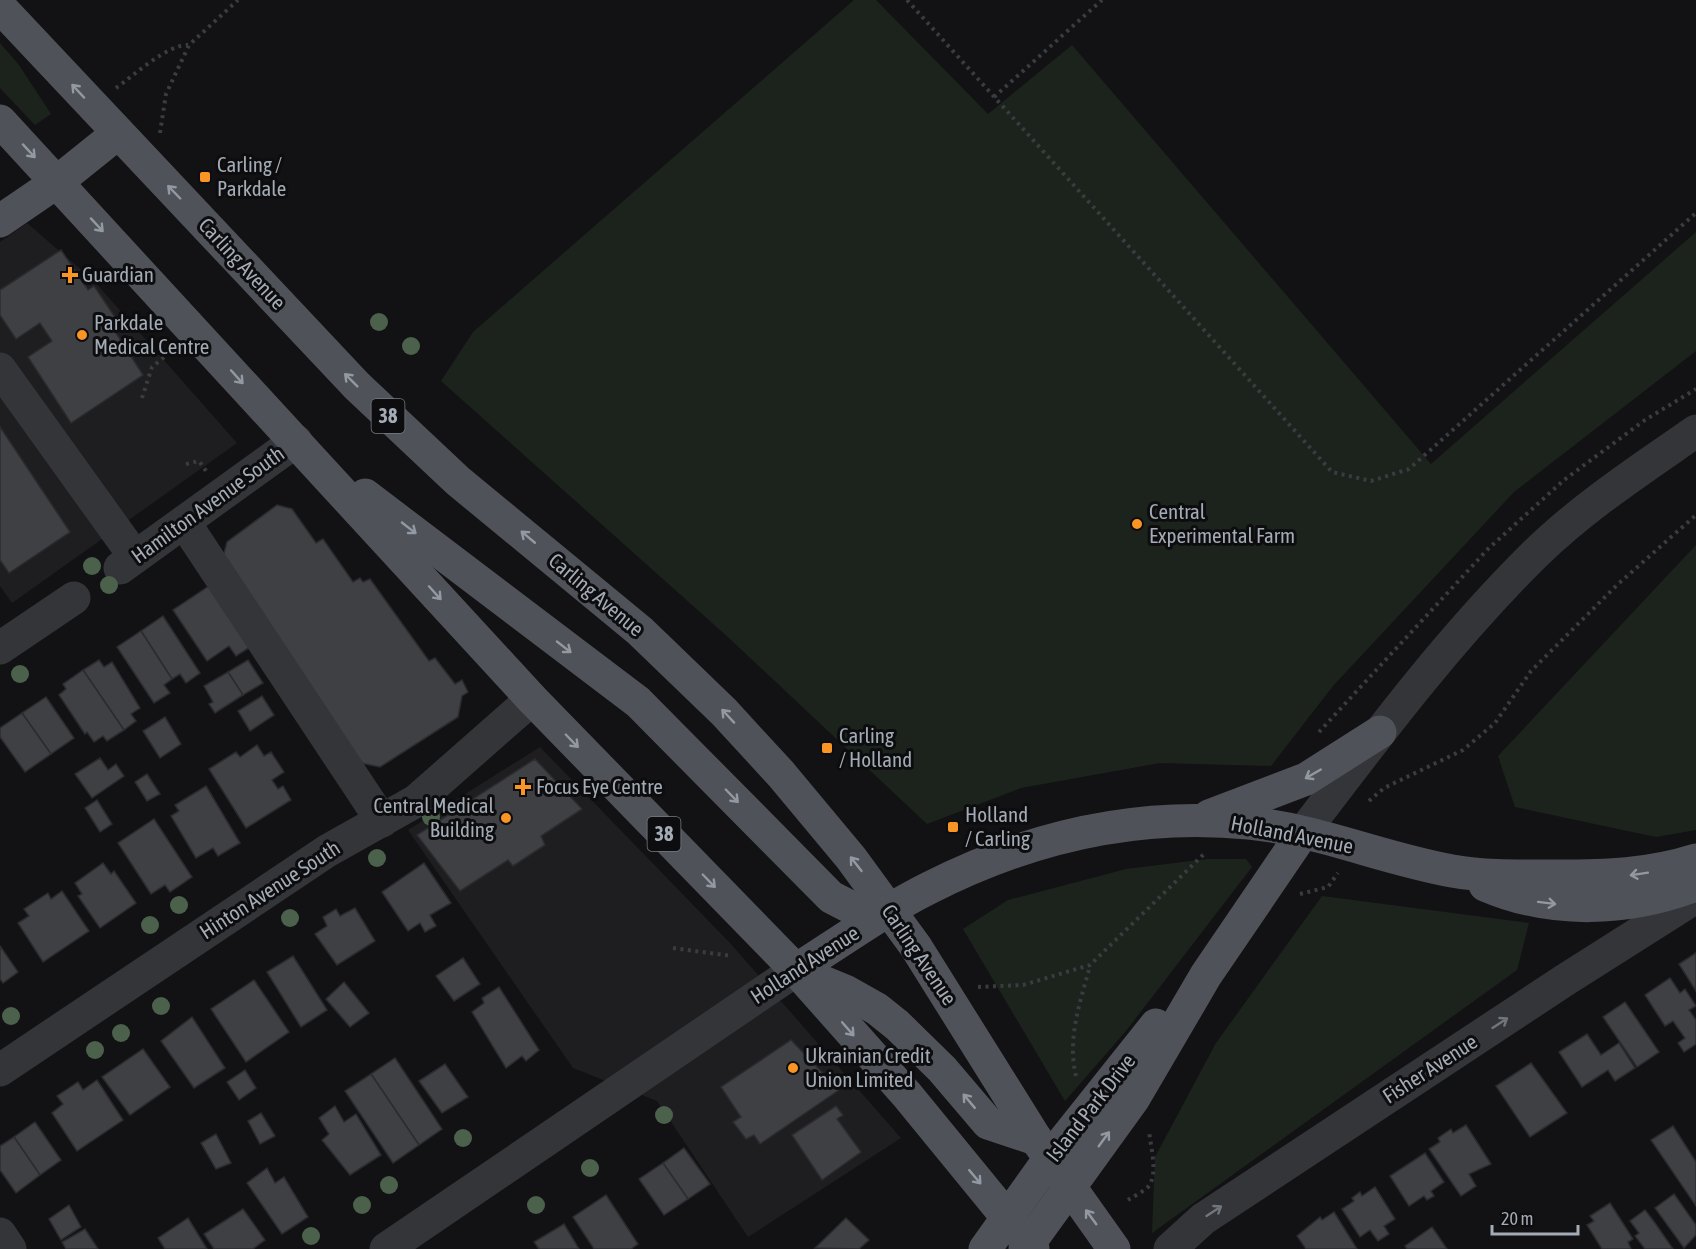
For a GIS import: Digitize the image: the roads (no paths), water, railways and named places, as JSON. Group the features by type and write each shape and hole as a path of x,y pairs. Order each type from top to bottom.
{"main road":[{"name":"Carling Avenue","path":"0,7 335,364 410,438 458,481 639,631 724,712 818,818 890,911 916,947 1043,1148 1114,1249"},
{"name":"38","path":"0,121 532,699 796,970 907,1095 1008,1217 1029,1247"},
{"path":"0,221 57,182 118,133"},
{"path":"296,441 638,702 831,897 858,910 890,911"},
{"path":"1198,820 1306,779 1380,732"},
{"name":"Holland Avenue","path":"796,970 890,911 969,868 1039,843 1134,823 1198,820 1251,824 1302,834 1453,871 1513,876 1606,877 1650,872 1696,860"},
{"name":"Island Park Drive","path":"1029,1247 1069,1186 1134,1098 1206,975 1302,834"},
{"name":"Holland Avenue","path":"1453,871 1509,896 1541,903 1578,906 1634,904 1696,885"},
{"path":"796,970 845,991 877,1009 942,1069 988,1123 1043,1148"},
{"name":"Island Park Drive","path":"985,1249 1008,1217 1043,1148 1159,1022 1206,975"}],"street":[{"name":"Hamilton Avenue South","path":"0,369 128,563 296,441"},
{"path":"1302,834 1380,732 1465,628 1535,555 1598,500 1696,431"},
{"path":"184,522 397,812"},
{"path":"0,648 74,598"},
{"name":"Hinton Avenue South","path":"0,1070 327,851 397,812 532,699"},
{"name":"Fisher Avenue","path":"1170,1249 1203,1219 1580,969 1696,897"},
{"name":"Holland Avenue","path":"386,1249 796,970"},
{"path":"0,1234 10,1249"}],"place":[{"name":"Carling / Parkdale","path":"205,177"},
{"name":"Guardian","path":"70,275"},
{"name":"Parkdale Medical Centre","path":"82,335"},
{"name":"Central Experimental Farm","path":"1137,524"},
{"name":"Carling / Holland","path":"827,748"},
{"name":"Focus Eye Centre","path":"523,787"},
{"name":"Central Medical Building","path":"506,818"},
{"name":"Holland / Carling","path":"953,827"},
{"name":"Ukrainian Credit Union Limited","path":"793,1068"}]}
